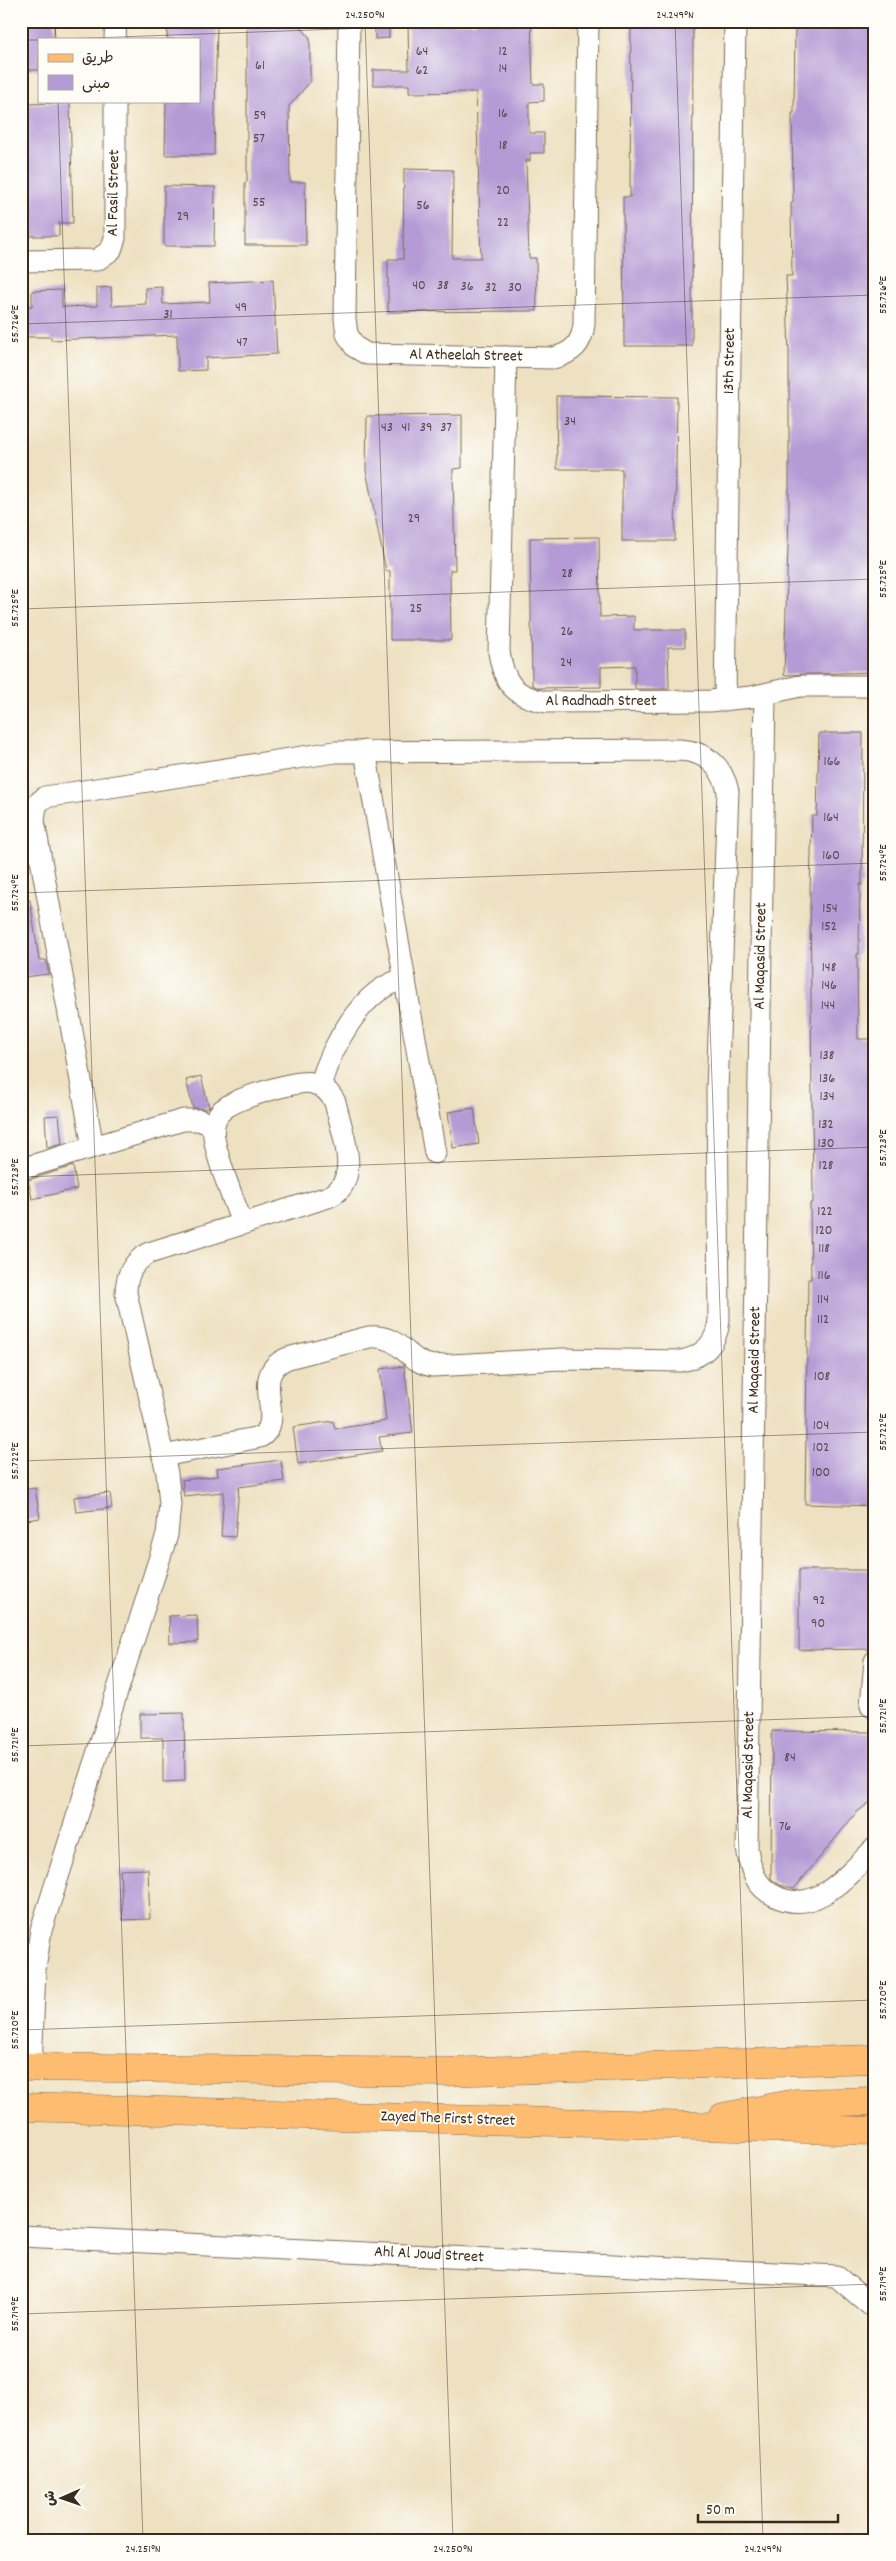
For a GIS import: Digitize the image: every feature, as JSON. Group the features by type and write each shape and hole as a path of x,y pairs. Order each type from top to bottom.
{"main road":[{"path":"26,2067 441,2072 875,2059"},
{"path":"690,2126 752,2110 796,2103 875,2101"},
{"name":"Zayed The First Street","path":"21,2107 875,2131"}],"street":[{"path":"116,21 116,38"},
{"name":"Al Atheelah Street","path":"349,21 344,264 347,334 355,346 367,354 506,358 553,358 566,355 576,348 583,336 588,21"},
{"name":"13th Street","path":"725,700 735,21"},
{"name":"Al Fasil Street","path":"21,261 97,260 107,255 111,250 115,238 115,102"},
{"name":"Al Radhadh Street","path":"506,358 499,652 502,672 512,688 527,698 546,702 725,700 800,686 875,686"},
{"name":"Al Maqasid Street","path":"765,694 748,1848 750,1864 756,1880 768,1893 784,1901 801,1902 818,1898 833,1889 875,1848"},
{"path":"93,1147 34,821 36,805 50,796 335,752 688,750 706,756 720,770 728,791 717,1090 718,1330 715,1338 704,1352 682,1361 562,1359 433,1366 419,1362 394,1341 378,1336 369,1337 288,1358 276,1365 268,1376 270,1422 268,1429 260,1436 163,1456"},
{"path":"365,751 435,1153"},
{"path":"320,1086 332,1051 349,1022 383,987 395,981 405,979"},
{"path":"26,2067 35,1969 41,1930 167,1535 170,1504 163,1456 126,1292 127,1277 136,1262 149,1252 328,1197 342,1187 348,1175 347,1157 334,1102 331,1096 320,1086 298,1082 229,1105 222,1110 214,1126 215,1143 242,1223"},
{"path":"21,1169 183,1120 199,1120 214,1126"},
{"path":"871,1706 875,1661"},
{"name":"Ahl Al Joud Street","path":"21,2236 836,2276 875,2309"}],"building":[{"path":"21,21 54,21 54,38 38,38 38,70 21,70"},
{"path":"168,21 217,21 214,155 165,155 166,102 200,102 200,38 167,38"},
{"path":"247,21 296,21 310,38 310,82 289,106 290,182 305,182 306,245 245,245"},
{"path":"476,21 531,21 533,84 544,84 544,101 529,102 529,133 544,133 544,153 530,153 530,161 526,161 529,258 536,258 537,311 388,312 388,259 403,259 404,169 453,170 452,258 481,258 476,92 409,93 409,85 373,85 373,70 409,70 408,24 476,23"},
{"path":"631,21 693,21 692,346 624,346 623,197 630,197"},
{"path":"795,21 875,21 875,672 784,675 789,514 789,352 786,276 792,276 792,113 794,113"},
{"path":"389,22 389,38 375,39 375,23"},
{"path":"70,103 73,223 59,223 59,236 21,236 21,104"},
{"path":"164,186 215,187 214,246 164,246"},
{"path":"273,280 277,354 206,358 206,370 178,371 177,335 51,340 51,337 21,337 21,307 32,306 32,291 62,290 62,307 97,306 97,288 111,287 112,306 146,304 145,288 162,287 163,304 210,302 209,283"},
{"path":"556,396 677,397 675,541 622,541 622,469 557,469"},
{"path":"462,415 462,468 453,469 455,570 450,570 451,640 390,640 390,571 386,571 366,470 367,416"},
{"path":"599,537 600,617 634,616 634,630 685,630 685,647 668,647 669,689 635,689 635,666 601,667 601,687 539,688 532,685 530,538"},
{"path":"819,733 863,733 862,885 860,884 859,954 857,954 858,1039 875,1039 875,1506 805,1504 808,1279 811,1279 810,1203 813,1203 810,892 812,816 817,816"},
{"path":"21,900 30,900 39,960 46,960 49,974 24,977 21,948"},
{"path":"201,1076 209,1107 205,1109 193,1108 186,1080"},
{"path":"474,1108 479,1144 453,1148 448,1112"},
{"path":"59,1115 62,1144 47,1148 45,1116"},
{"path":"73,1166 77,1189 32,1199 28,1180"},
{"path":"404,1366 413,1433 379,1437 382,1451 298,1464 293,1427 333,1421 335,1429 386,1421 380,1369"},
{"path":"281,1460 284,1481 239,1487 235,1537 221,1536 224,1492 184,1496 182,1480 218,1476 217,1468"},
{"path":"35,1488 40,1518 21,1521 21,1490"},
{"path":"110,1493 112,1508 76,1512 74,1497"},
{"path":"799,1570 875,1570 875,1649 799,1650"},
{"path":"197,1615 198,1642 170,1643 169,1616"},
{"path":"184,1713 185,1781 163,1782 163,1738 140,1738 140,1714"},
{"path":"772,1731 875,1732 875,1798 856,1813 794,1889 780,1885 771,1879"},
{"path":"148,1869 150,1919 123,1920 120,1870"}]}
